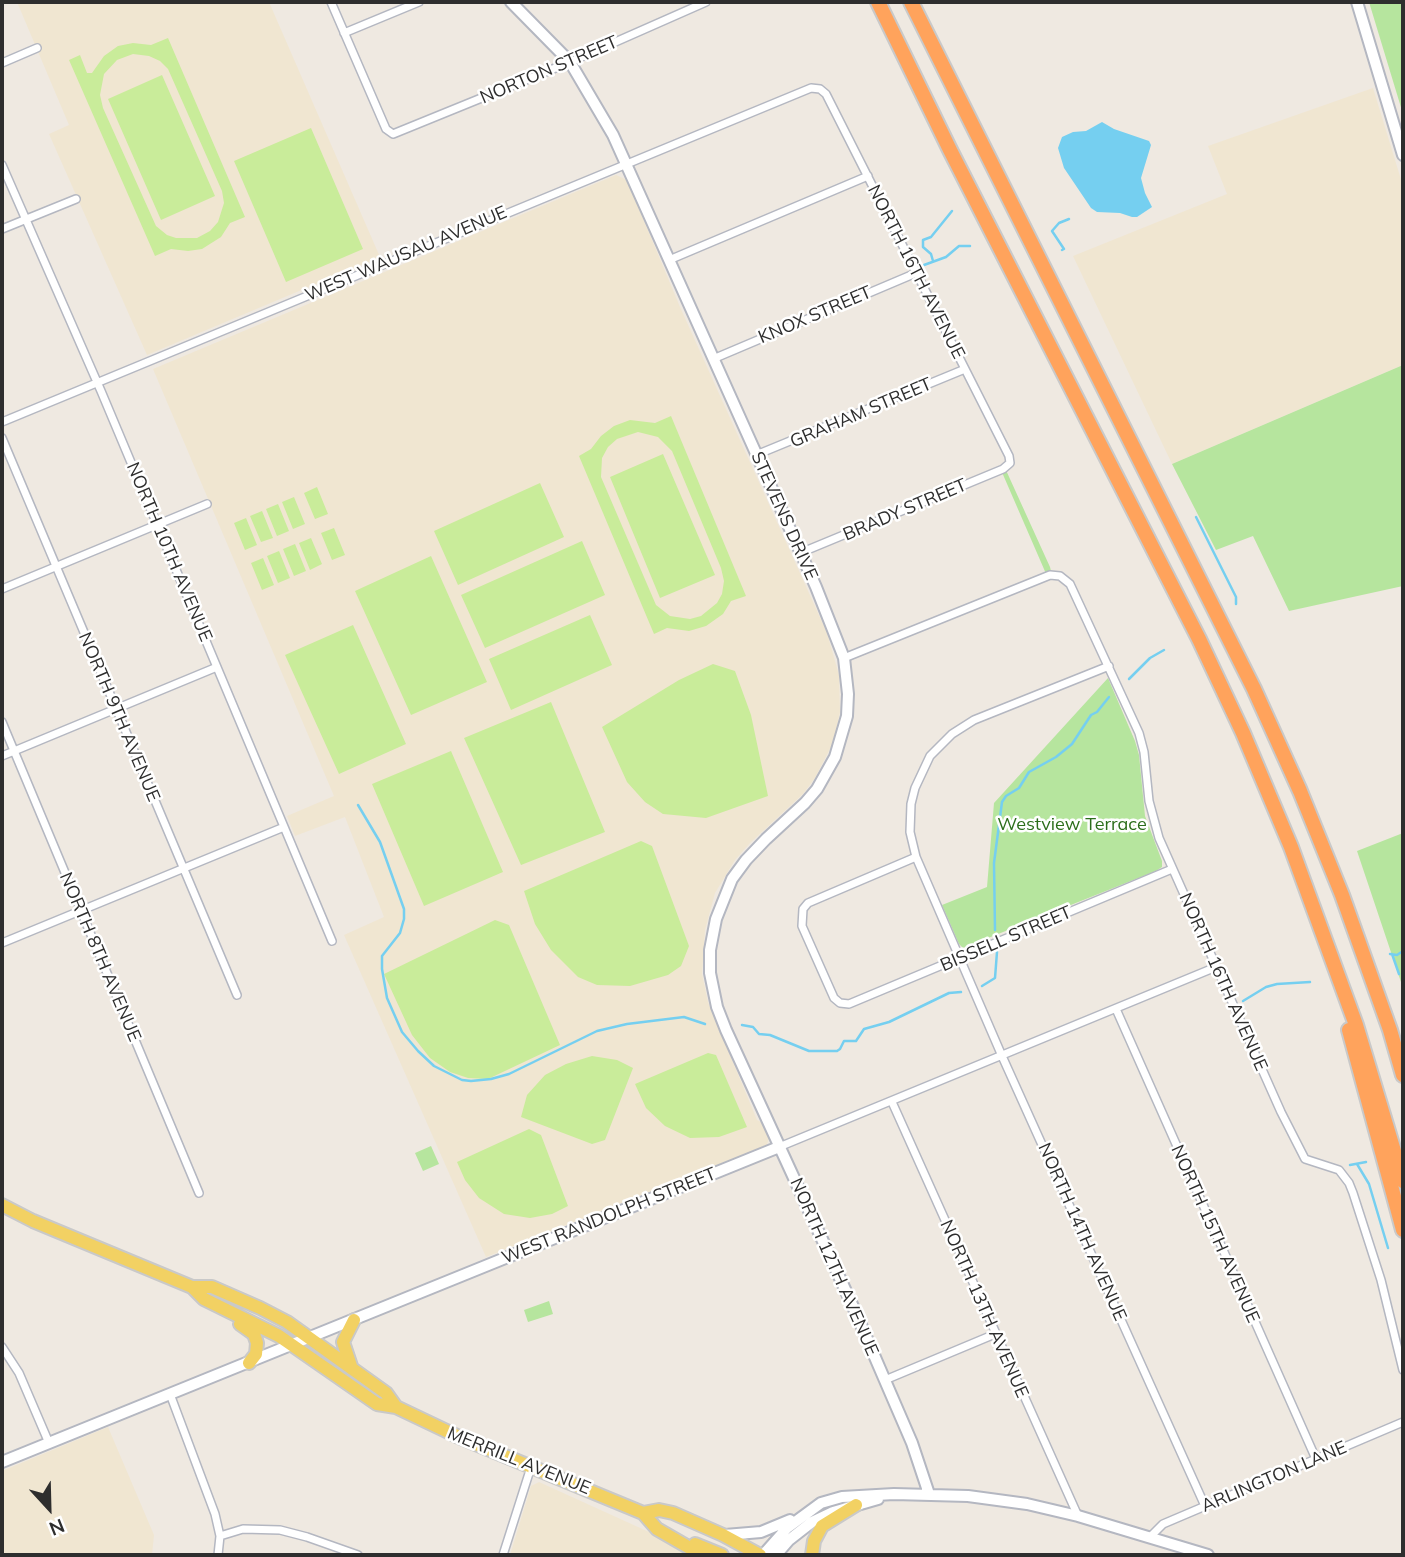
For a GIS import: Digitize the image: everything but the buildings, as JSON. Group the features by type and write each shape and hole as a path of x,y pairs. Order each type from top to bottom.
{"highway":[{"path":"870,2 910,68"},
{"path":"878,2 1219,681 1275,808 1322,930 1363,1046 1403,1181"},
{"path":"911,2 1254,689 1339,887 1403,1068"},
{"path":"922,2 941,60"},
{"path":"1322,930 1403,1230"},
{"path":"1390,1030 1403,1075"}],"main road":[{"name":"MERRILL AVENUE","path":"2,1205 192,1287 216,1289 287,1322 388,1394 396,1407"},
{"name":"MERRILL AVENUE","path":"192,1287 200,1297 279,1336 372,1402 382,1407 396,1407 436,1427 643,1513 659,1530 702,1555"},
{"path":"221,1308 254,1334 256,1354 249,1363"},
{"path":"352,1369 343,1345 354,1320"},
{"path":"812,1555 814,1541 822,1526 856,1505"},
{"name":"MERRILL AVENUE","path":"643,1513 659,1510 668,1512 762,1555"},
{"path":"659,1530 722,1555"}],"street":[{"path":"331,2 344,33 419,2"},
{"name":"STEVENS DRIVE","path":"510,2 570,62 599,109 626,163 800,553 844,659 848,694 847,716 840,745 829,772 805,803 746,860 732,879 719,909 710,950 710,973 718,1007 732,1042"},
{"name":"NORTON STREET","path":"344,33 386,129 391,134 570,62 706,2"},
{"path":"1357,2 1403,155"},
{"path":"2,63 37,48"},
{"name":"WEST WAUSAU AVENUE","path":"2,422 811,88"},
{"name":"NORTH 16TH AVENUE","path":"811,88 820,89 826,94 1009,456 1009,466"},
{"name":"NORTH 10TH AVENUE","path":"2,165 97,383 332,941"},
{"path":"669,260 868,176"},
{"path":"2,229 76,199"},
{"name":"KNOX STREET","path":"713,359 916,273"},
{"name":"GRAHAM STREET","path":"756,455 965,369"},
{"name":"NORTH 9TH AVENUE","path":"2,438 237,995"},
{"name":"BRADY STREET","path":"800,553 1009,466"},
{"path":"2,589 207,504"},
{"name":"NORTH 16TH AVENUE","path":"844,659 1049,575 1060,576 1074,591 1139,733 1152,813 1172,869 1301,1154 1305,1159 1339,1171 1349,1183 1381,1280 1403,1370"},
{"name":"NORTH 14TH AVENUE","path":"1109,666 974,720 942,743 924,766 913,795 910,832 916,857 960,958 1205,1506"},
{"path":"2,757 217,667"},
{"name":"NORTH 8TH AVENUE","path":"2,722 199,1193"},
{"path":"2,943 284,827"},
{"name":"BISSELL STREET","path":"916,857 808,903 803,909 802,926 834,998 840,1003 849,1004 1172,869"},
{"name":"WEST RANDOLPH STREET","path":"2,1462 892,1102 1216,967"},
{"name":"NORTH 15TH AVENUE","path":"1116,1009 1316,1459"},
{"name":"NORTH 12TH AVENUE","path":"732,1042 885,1380 921,1465 929,1494"},
{"name":"NORTH 13TH AVENUE","path":"892,1102 1078,1516"},
{"path":"885,1380 995,1334"},
{"path":"2,1347 13,1361 49,1443"},
{"path":"170,1394 215,1514 220,1536 218,1555"},
{"name":"ARLINGTON LANE","path":"1149,1538 1163,1524 1403,1422"},
{"path":"503,1555 531,1467"},
{"name":"MERRILL AVENUE","path":"776,1555 807,1525 856,1505 894,1494"},
{"name":"MERRILL AVENUE","path":"762,1555 787,1528 825,1501 842,1497 894,1494 929,1494 1010,1501 1078,1516 1208,1555"},
{"path":"723,1535 765,1532 808,1511"},
{"path":"220,1536 243,1529 279,1530 307,1536 358,1555"}],"shaded area":[{"path":"17,2 269,2 380,257 147,355 49,134 69,125"},
{"path":"1373,88 1403,186 1403,365 1172,464 1073,256 1227,194 1208,146"},
{"path":"616,175 627,180 680,307 827,633 839,675 840,712 833,743 815,778 803,794 735,860 715,893 705,930 702,974 708,1002 757,1120 761,1122 769,1137 767,1145 486,1257 344,935 384,917 345,817 295,836 287,816 334,796 153,369"},
{"path":"108,1427 154,1535 152,1555 2,1555 2,1471"},
{"path":"539,1482 660,1537 686,1555 510,1555 531,1486"}],"green space":[{"path":"1369,2 1403,2 1403,114"},
{"path":"168,38 245,217 230,223 221,237 202,249 171,249 155,256 69,60 80,55 87,73 92,73 104,56 118,46 133,43 151,45","holes":["133,54 149,56 168,69 222,191 224,203 218,222 210,231 197,238 176,238 156,226 103,108 100,95 104,74 117,60"]},
{"path":"162,75 215,196 161,220 108,99"},
{"path":"311,128 363,249 286,282 234,161"},
{"path":"1403,365 1403,586 1289,611 1253,536 1216,550 1172,464"},
{"path":"671,416 746,596 731,601 723,614 706,626 689,631 667,628 654,634 579,456 591,449 601,436 614,426 630,420 655,423","holes":["638,432 658,437 672,451 724,581 717,603 701,616 690,619 670,616 656,605 601,477 602,458 608,447 617,439"]},
{"path":"663,454 715,575 660,598 610,477"},
{"path":"1005,468 1052,575 1047,576 1001,470"},
{"path":"540,483 564,537 458,585 434,531"},
{"path":"317,487 328,514 315,519 304,493"},
{"path":"294,497 305,524 293,529 282,502"},
{"path":"278,504 289,531 277,536 266,509"},
{"path":"262,511 273,538 261,542 250,516"},
{"path":"246,518 257,545 245,550 234,523"},
{"path":"334,528 345,555 332,560 321,533"},
{"path":"311,538 322,564 310,570 299,543"},
{"path":"582,541 605,595 485,648 461,595"},
{"path":"295,544 306,571 294,576 283,549"},
{"path":"279,551 290,578 278,583 267,556"},
{"path":"431,556 487,682 411,715 355,591"},
{"path":"263,558 274,585 262,590 251,563"},
{"path":"590,615 612,665 511,710 489,659"},
{"path":"353,625 406,744 339,774 285,655"},
{"path":"713,664 735,671 751,715 768,796 706,818 663,814 645,802 627,782 602,727 679,680"},
{"name":"Westview Terrace","path":"1108,678 1139,755 1145,816 1162,867 963,948 942,905 987,887 994,803"},
{"path":"551,702 605,832 521,865 464,738"},
{"path":"451,751 503,872 424,906 372,784"},
{"path":"1403,833 1403,988 1357,851"},
{"path":"641,841 652,846 689,946 681,966 668,975 630,986 597,985 578,977 551,950 535,924 524,891"},
{"path":"495,920 509,925 560,1045 488,1079 468,1078 450,1072 430,1058 412,1035 384,974"},
{"path":"708,1053 716,1055 747,1127 719,1137 690,1138 665,1126 646,1108 635,1084"},
{"path":"592,1056 617,1060 633,1068 605,1140 592,1144 521,1117 527,1095 545,1075 566,1064"},
{"path":"529,1129 541,1135 568,1206 552,1214 530,1218 504,1214 479,1198 465,1180 457,1162"},
{"path":"431,1146 439,1164 423,1171 415,1153"},
{"path":"549,1301 553,1314 528,1322 524,1310"}],"water":[{"path":"1102,122 1149,141 1151,145 1141,178 1152,207 1137,217 1097,212 1091,208 1064,168 1058,148 1062,137 1073,132 1086,131"}],"waterway":[{"path":"933,261 931,254 923,247 923,240 931,237 952,211"},
{"path":"1062,250 1064,249 1052,231 1059,223 1069,219"},
{"path":"924,265 946,257 959,246 970,246"},
{"path":"1196,517 1236,597 1236,604"},
{"path":"1129,679 1150,658 1164,650"},
{"path":"995,930 994,863 1002,802 1019,788 1029,772 1056,757 1072,744 1091,715 1097,712 1109,697"},
{"path":"358,805 380,842 404,909 400,933 382,956 387,998 402,1032 434,1066 462,1080 491,1079 509,1074 597,1031 627,1024 684,1017 705,1024"},
{"path":"1390,954 1397,955 1403,951"},
{"path":"982,986 995,978 997,952"},
{"path":"1392,954 1399,974"},
{"path":"1243,1001 1266,987 1310,982"},
{"path":"742,1025 753,1027 759,1034 770,1035 809,1051 837,1051 844,1041 856,1041 864,1029 889,1022 949,993 961,992"},
{"path":"1350,1165 1366,1162"},
{"path":"1357,1164 1369,1184 1388,1248"}]}
